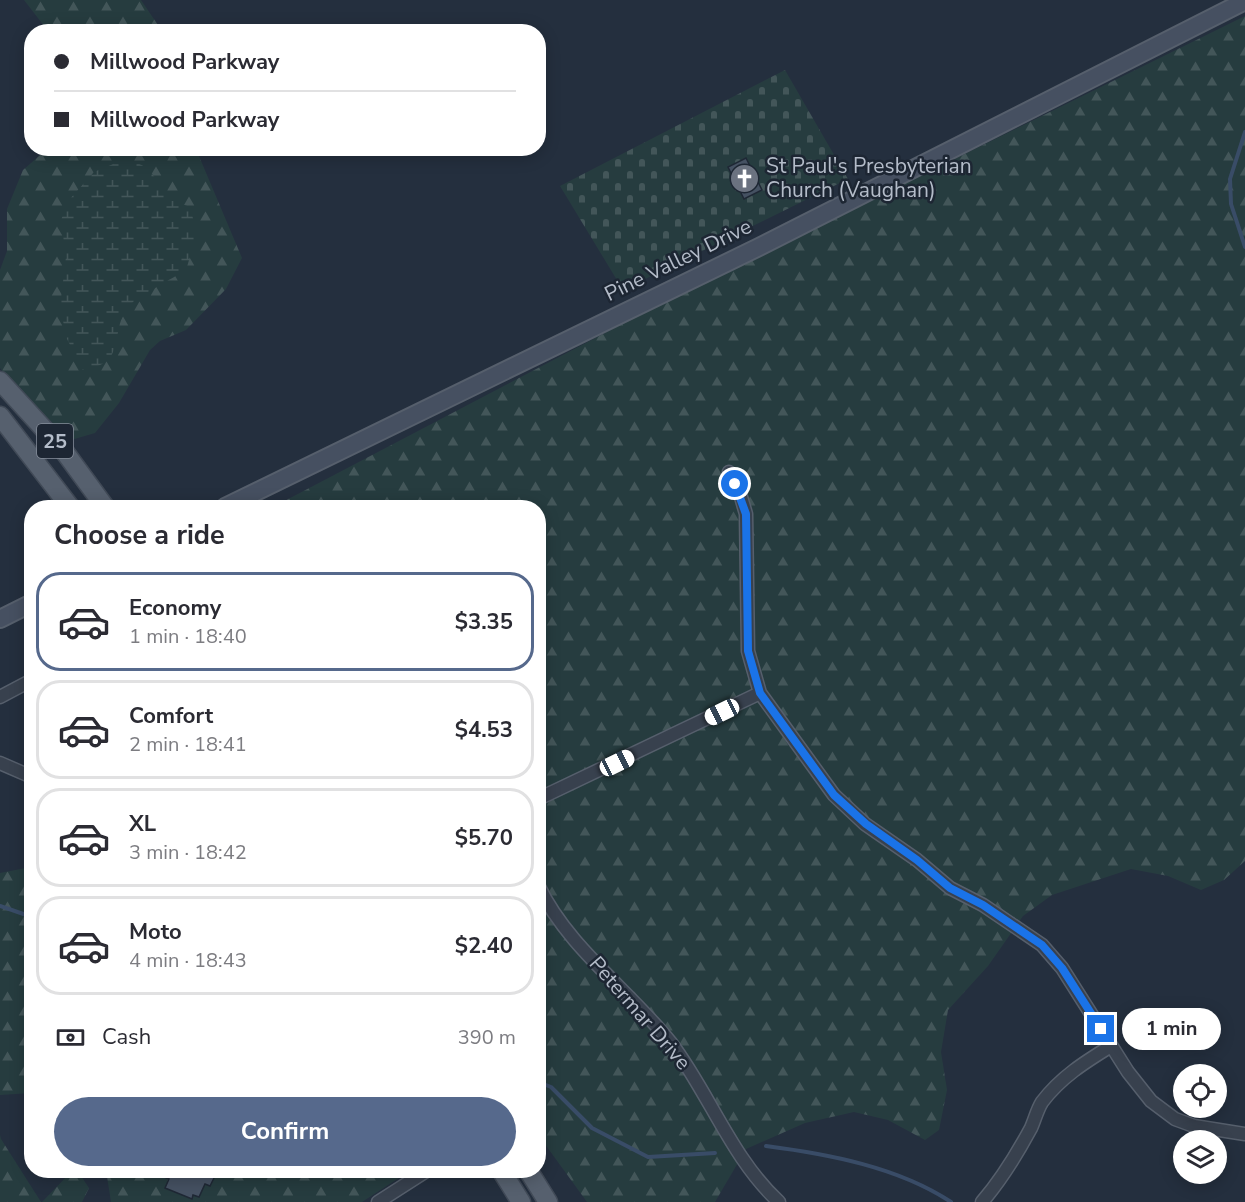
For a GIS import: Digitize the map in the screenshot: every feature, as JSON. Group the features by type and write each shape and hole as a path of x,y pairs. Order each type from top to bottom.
{"main road":[{"name":"25","path":"0,381 64,451 100,500"},
{"name":"25","path":"0,416 65,500"},
{"path":"506,1178 521,1202"},
{"path":"533,1178 548,1202"}],"street":[{"name":"Pine Valley Drive","path":"239,500 759,247 1245,1"},
{"path":"729,472 746,514 748,651 760,693 834,795 866,824 917,860 950,888 983,905 1042,945 1078,992 1111,1046 1151,1101 1175,1119 1215,1132 1245,1134"},
{"path":"0,619 24,607"},
{"path":"0,697 24,684"},
{"path":"546,795 760,693"},
{"path":"0,762 24,773"},
{"name":"Petermar Drive","path":"546,897 563,924 675,1049 748,1166 778,1202"},
{"path":"982,1202 1005,1173 1041,1104 1059,1082 1080,1065 1111,1046"},
{"path":"378,1202 416,1178"}],"green space":[{"path":"24,0 141,0 157,24 43,24"},
{"path":"1245,16 1245,861 1224,880 1201,890 1168,876 1131,869 1052,895 1023,916 988,966 948,1010 941,1052 947,1090 939,1130 925,1140 888,1120 854,1112 805,1123 746,1149 715,1202 587,1202 546,1146 546,500 286,500 664,302"},
{"path":"785,70 848,179 623,290 560,186"},
{"path":"39,156 199,156 242,258 226,289 186,330 160,341 150,350 119,403 95,433 71,440 13,386 0,368 0,270 7,251 7,209 23,170"},
{"path":"123,160 145,167 154,177 166,198 190,207 197,234 186,270 131,304 122,318 112,354 97,366 83,370 67,339 60,307 66,257 61,220 69,200 94,172"},
{"path":"24,868 24,1093 0,1095 0,873"},
{"path":"0,1135 24,1178 41,1202 0,1202"},
{"path":"65,1178 82,1178 89,1188 82,1202 42,1202"},
{"path":"107,1178 399,1178 362,1202 111,1202"}],"building":[{"name":"St Paul's Presbyterian Church (Vaughan)","path":"746,158 762,190 744,199 728,167"},
{"path":"167,1178 214,1178 210,1186 205,1184 199,1197 193,1195 192,1199 165,1188 169,1179"}],"waterway":[{"path":"1245,132 1230,179 1231,204 1245,247"},
{"path":"0,906 24,914"},
{"path":"546,1085 551,1087 592,1128 648,1157 715,1153"},
{"path":"766,1146 814,1153 886,1171 951,1202"}],"place":[{"name":"St Paul's Presbyterian Church (Vaughan)","path":"745,178"}],"route":[{"path":"735,484 746,514 748,651 760,693 834,795 866,824 917,860 950,888 983,905 1042,945 1062,968 1101,1029"}]}
